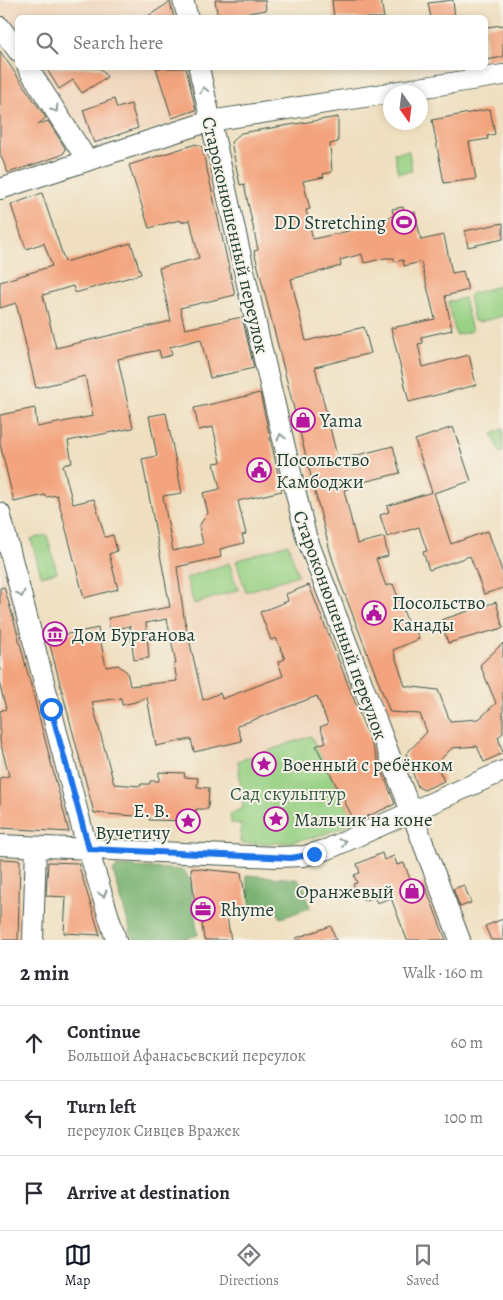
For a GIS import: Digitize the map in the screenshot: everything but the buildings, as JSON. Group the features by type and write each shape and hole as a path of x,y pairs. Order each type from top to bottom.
{"street":[{"path":"183,0 187,15"},
{"path":"0,27 15,48"},
{"path":"29,70 87,160"},
{"name":"Староконюшенный переулок","path":"199,70 306,536 460,940"},
{"path":"428,87 503,75"},
{"path":"0,189 210,121 383,94"},
{"path":"0,513 89,849 116,940"},
{"path":"0,845 291,858 328,849 503,771"},
{"path":"33,940 36,846"}],"shaded area":[{"path":"0,0 176,0 180,15 15,15 15,32 0,10"},
{"path":"41,70 192,70 199,114 93,147"},
{"path":"293,539 395,804 355,822 310,736 238,761 238,768 222,773 215,734 206,705 194,652 178,567"},
{"path":"0,555 72,831 72,836 68,839 0,835"}],"green space":[{"path":"409,151 412,171 398,173 394,153"},
{"path":"503,285 503,316 479,322 474,321 469,296 473,293"},
{"path":"464,298 472,331 456,335 448,302"},
{"path":"503,429 503,452 500,453 492,434"},
{"path":"47,535 57,572 41,576 31,539"},
{"path":"288,544 298,575 246,592 236,561"},
{"path":"229,563 238,590 194,604 186,578"},
{"name":"Сад скульптур","path":"311,736 355,822 312,838 273,843 240,843 241,824 231,823 230,814 243,808 238,761"},
{"path":"117,866 184,870 189,879 198,935 180,940 133,940 113,871"},
{"path":"246,875 297,879 304,885 310,908 281,918 275,909 251,908"}],"place":[{"name":"DD Stretching","path":"404,222"},
{"name":"Yama","path":"303,420"},
{"name":"Посольство Камбоджи","path":"259,470"},
{"name":"Посольство Канады","path":"374,613"},
{"name":"Дом Бурганова","path":"55,634"},
{"name":"Военный с ребёнком","path":"264,764"},
{"name":"Мальчик на коне","path":"276,819"},
{"name":"Е. В. Вучетичу","path":"188,821"},
{"name":"Оранжевый","path":"412,891"},
{"name":"Rhyme","path":"203,909"}],"route":[{"path":"51,709 89,849 291,858 314,854"}]}
